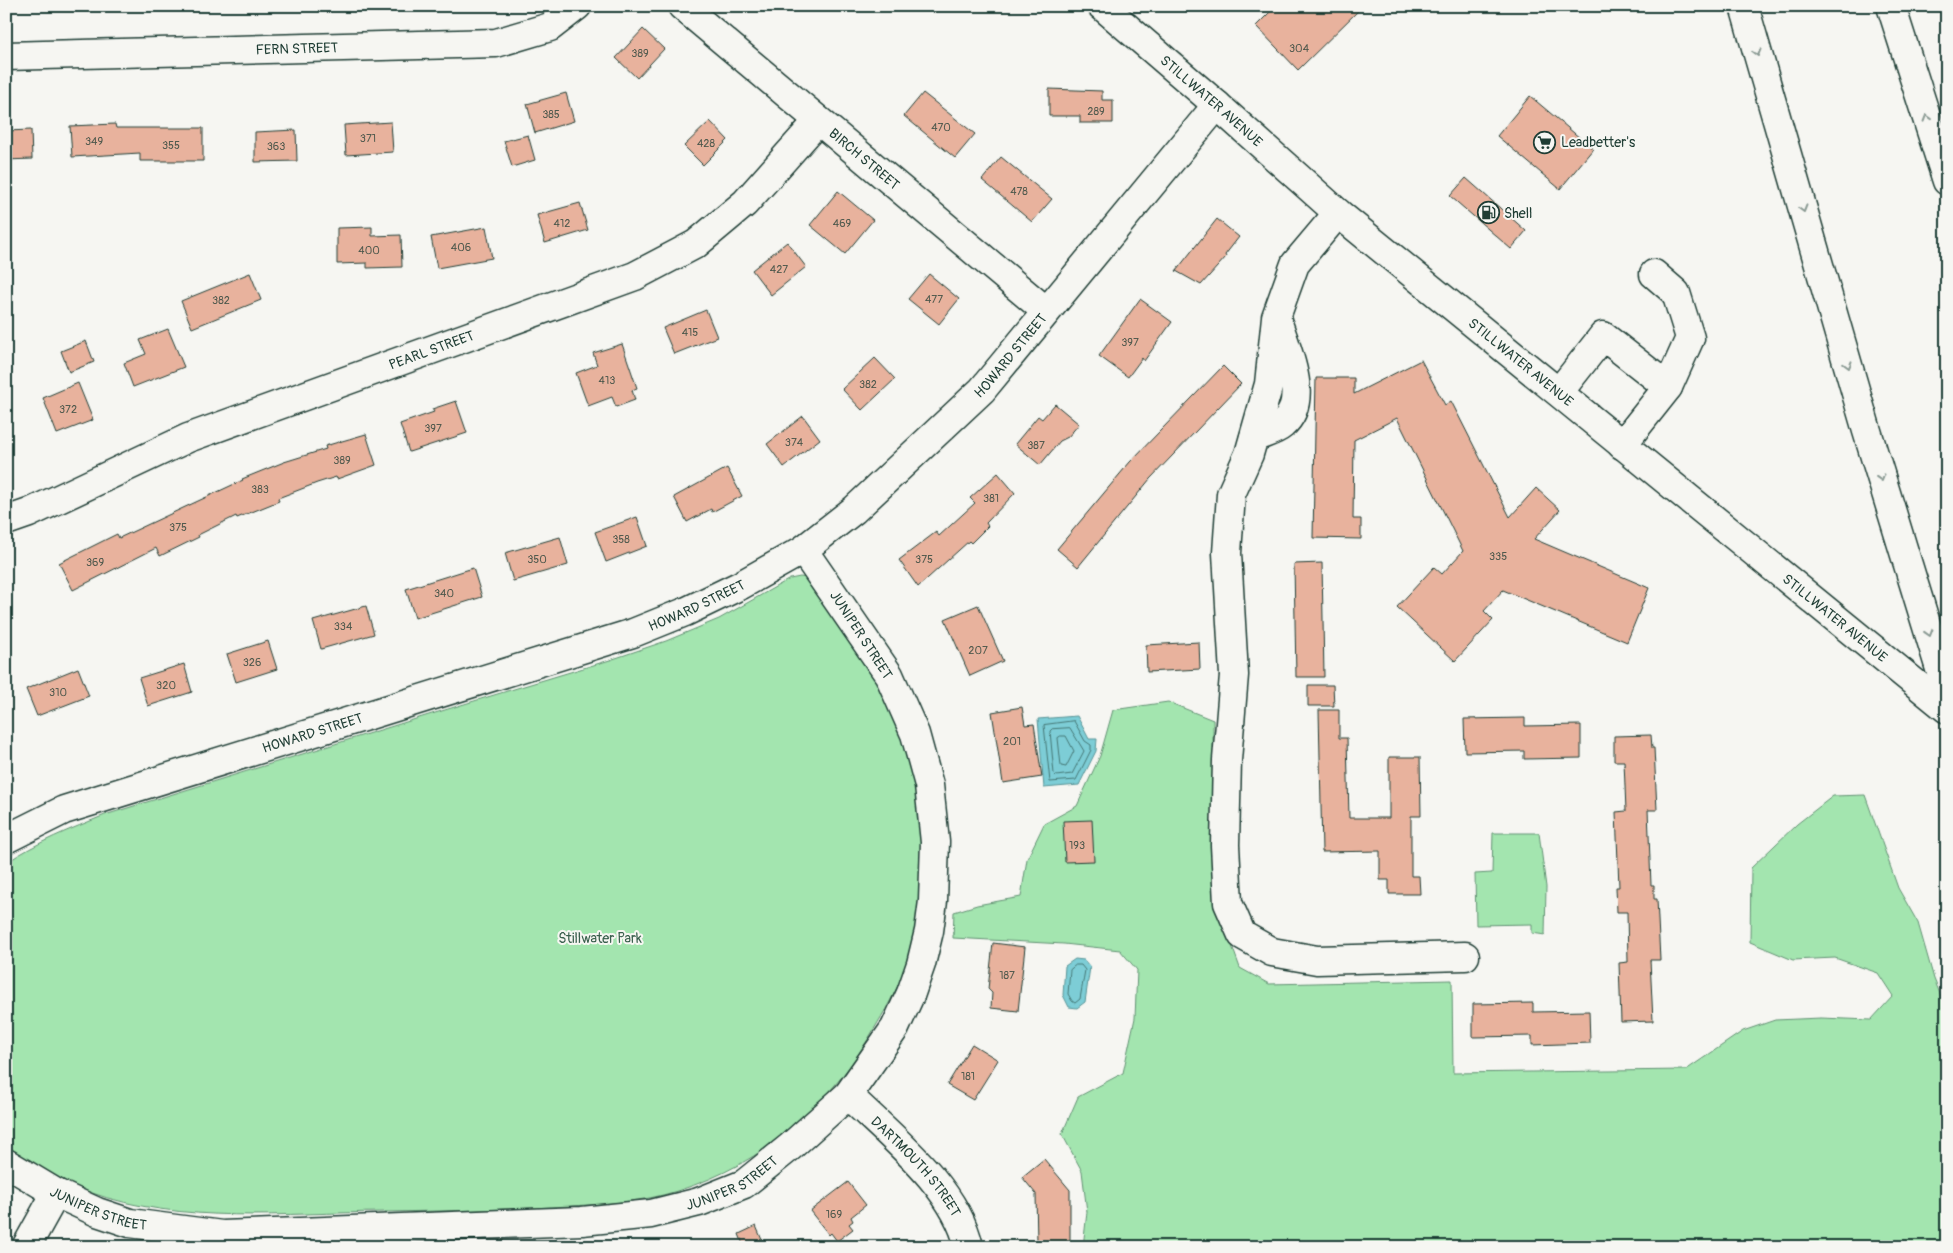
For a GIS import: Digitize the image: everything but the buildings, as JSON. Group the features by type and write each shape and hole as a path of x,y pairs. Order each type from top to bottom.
{"main road":[{"name":"FERN STREET","path":"6,56 496,43 550,28 578,6"},
{"name":"BIRCH STREET","path":"682,6 1046,311"},
{"name":"STILLWATER AVENUE","path":"1102,6 1338,213 1947,709"},
{"path":"1744,6 1867,432 1947,692"},
{"path":"1891,6 1947,181"},
{"name":"HOWARD STREET","path":"6,839 64,810 633,633 685,612 741,585 803,550 854,510 982,390 1217,105"},
{"name":"PEARL STREET","path":"6,521 29,513 188,438 635,276 696,244 745,203 818,121"},
{"path":"1338,213 1296,264 1276,317 1269,384 1254,438 1231,494 1228,544 1234,675 1226,778 1225,845 1228,903 1242,935 1272,952 1317,960 1465,956"},
{"path":"1622,445 1668,388 1690,338 1676,293 1654,274"},
{"path":"1558,392 1602,336 1668,388"},
{"name":"JUNIPER STREET","path":"6,1163 56,1193 97,1212 130,1223 222,1235 501,1226 582,1221 651,1214 699,1202 744,1184 790,1147 848,1095 895,1028 911,993 929,931 933,902 935,842 929,785 915,734 888,675 803,550"},
{"name":"DARTMOUTH STREET","path":"848,1095 926,1171 950,1202 966,1234 968,1247"},
{"path":"26,1247 56,1193"}],"green space":[{"name":"Stillwater Park","path":"807,578 846,633 883,691 893,711 901,732 916,787 921,816 923,875 921,904 909,959 890,1001 859,1053 839,1080 794,1127 768,1147 709,1179 664,1195 624,1202 453,1211 272,1215 197,1213 125,1202 89,1192 68,1183 6,1148 6,863 42,842 105,815 610,660 666,641 719,619 790,579"},
{"path":"1168,702 1213,720 1214,896 1240,968 1269,984 1452,980 1453,1073 1686,1070 1743,1031 1775,1020 1821,1018 1871,1020 1893,996 1878,973 1835,958 1793,960 1750,942 1751,868 1797,824 1833,796 1865,795 1898,888 1918,923 1934,979 1947,1011 1947,1247 1083,1247 1087,1212 1082,1171 1062,1134 1078,1097 1123,1073 1135,1018 1137,970 1120,950 1064,944 953,938 954,912 977,905 1021,897 1027,859 1044,824 1077,806 1100,756 1113,710"},
{"path":"1493,833 1539,833 1546,887 1545,935 1532,933 1532,924 1476,925 1475,874 1492,873"}],"water":[{"path":"1077,716 1089,739 1097,739 1096,751 1079,785 1044,788 1038,719"},
{"path":"1075,959 1084,960 1090,967 1085,1002 1077,1008 1069,1007 1063,995 1065,966"}],"place":[{"name":"Leadbetter's","path":"1545,142"},
{"name":"Shell","path":"1488,213"}]}
